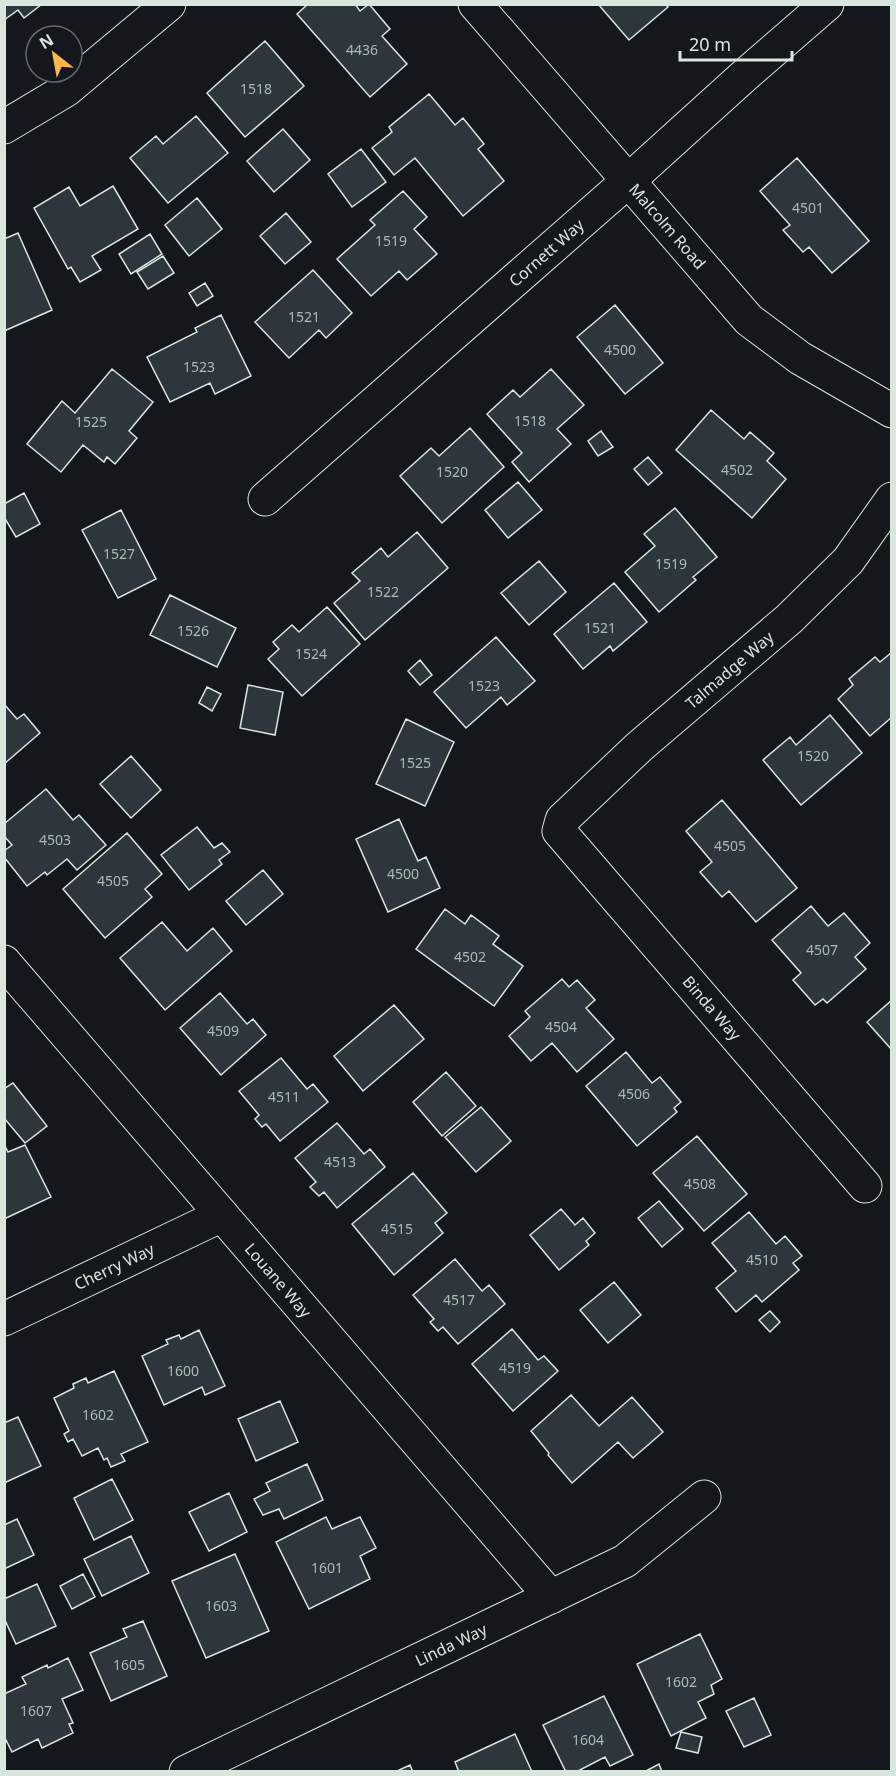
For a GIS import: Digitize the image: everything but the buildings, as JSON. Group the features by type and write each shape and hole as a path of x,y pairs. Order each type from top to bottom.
{"street":[{"path":"4,127 66,90 170,4"},
{"name":"Malcolm Road","path":"475,4 749,320 800,358 891,411"},
{"name":"Cornett Way","path":"265,499 628,182 827,4"},
{"name":"Talmadge Way","path":"559,831 562,820 639,747 789,619 848,561 891,500"},
{"name":"Binda Way","path":"559,831 865,1186"},
{"name":"Louane Way","path":"4,962 551,1597"},
{"name":"Cherry Way","path":"4,1319 222,1215"},
{"name":"Linda Way","path":"186,1772 625,1561 704,1497"}]}
